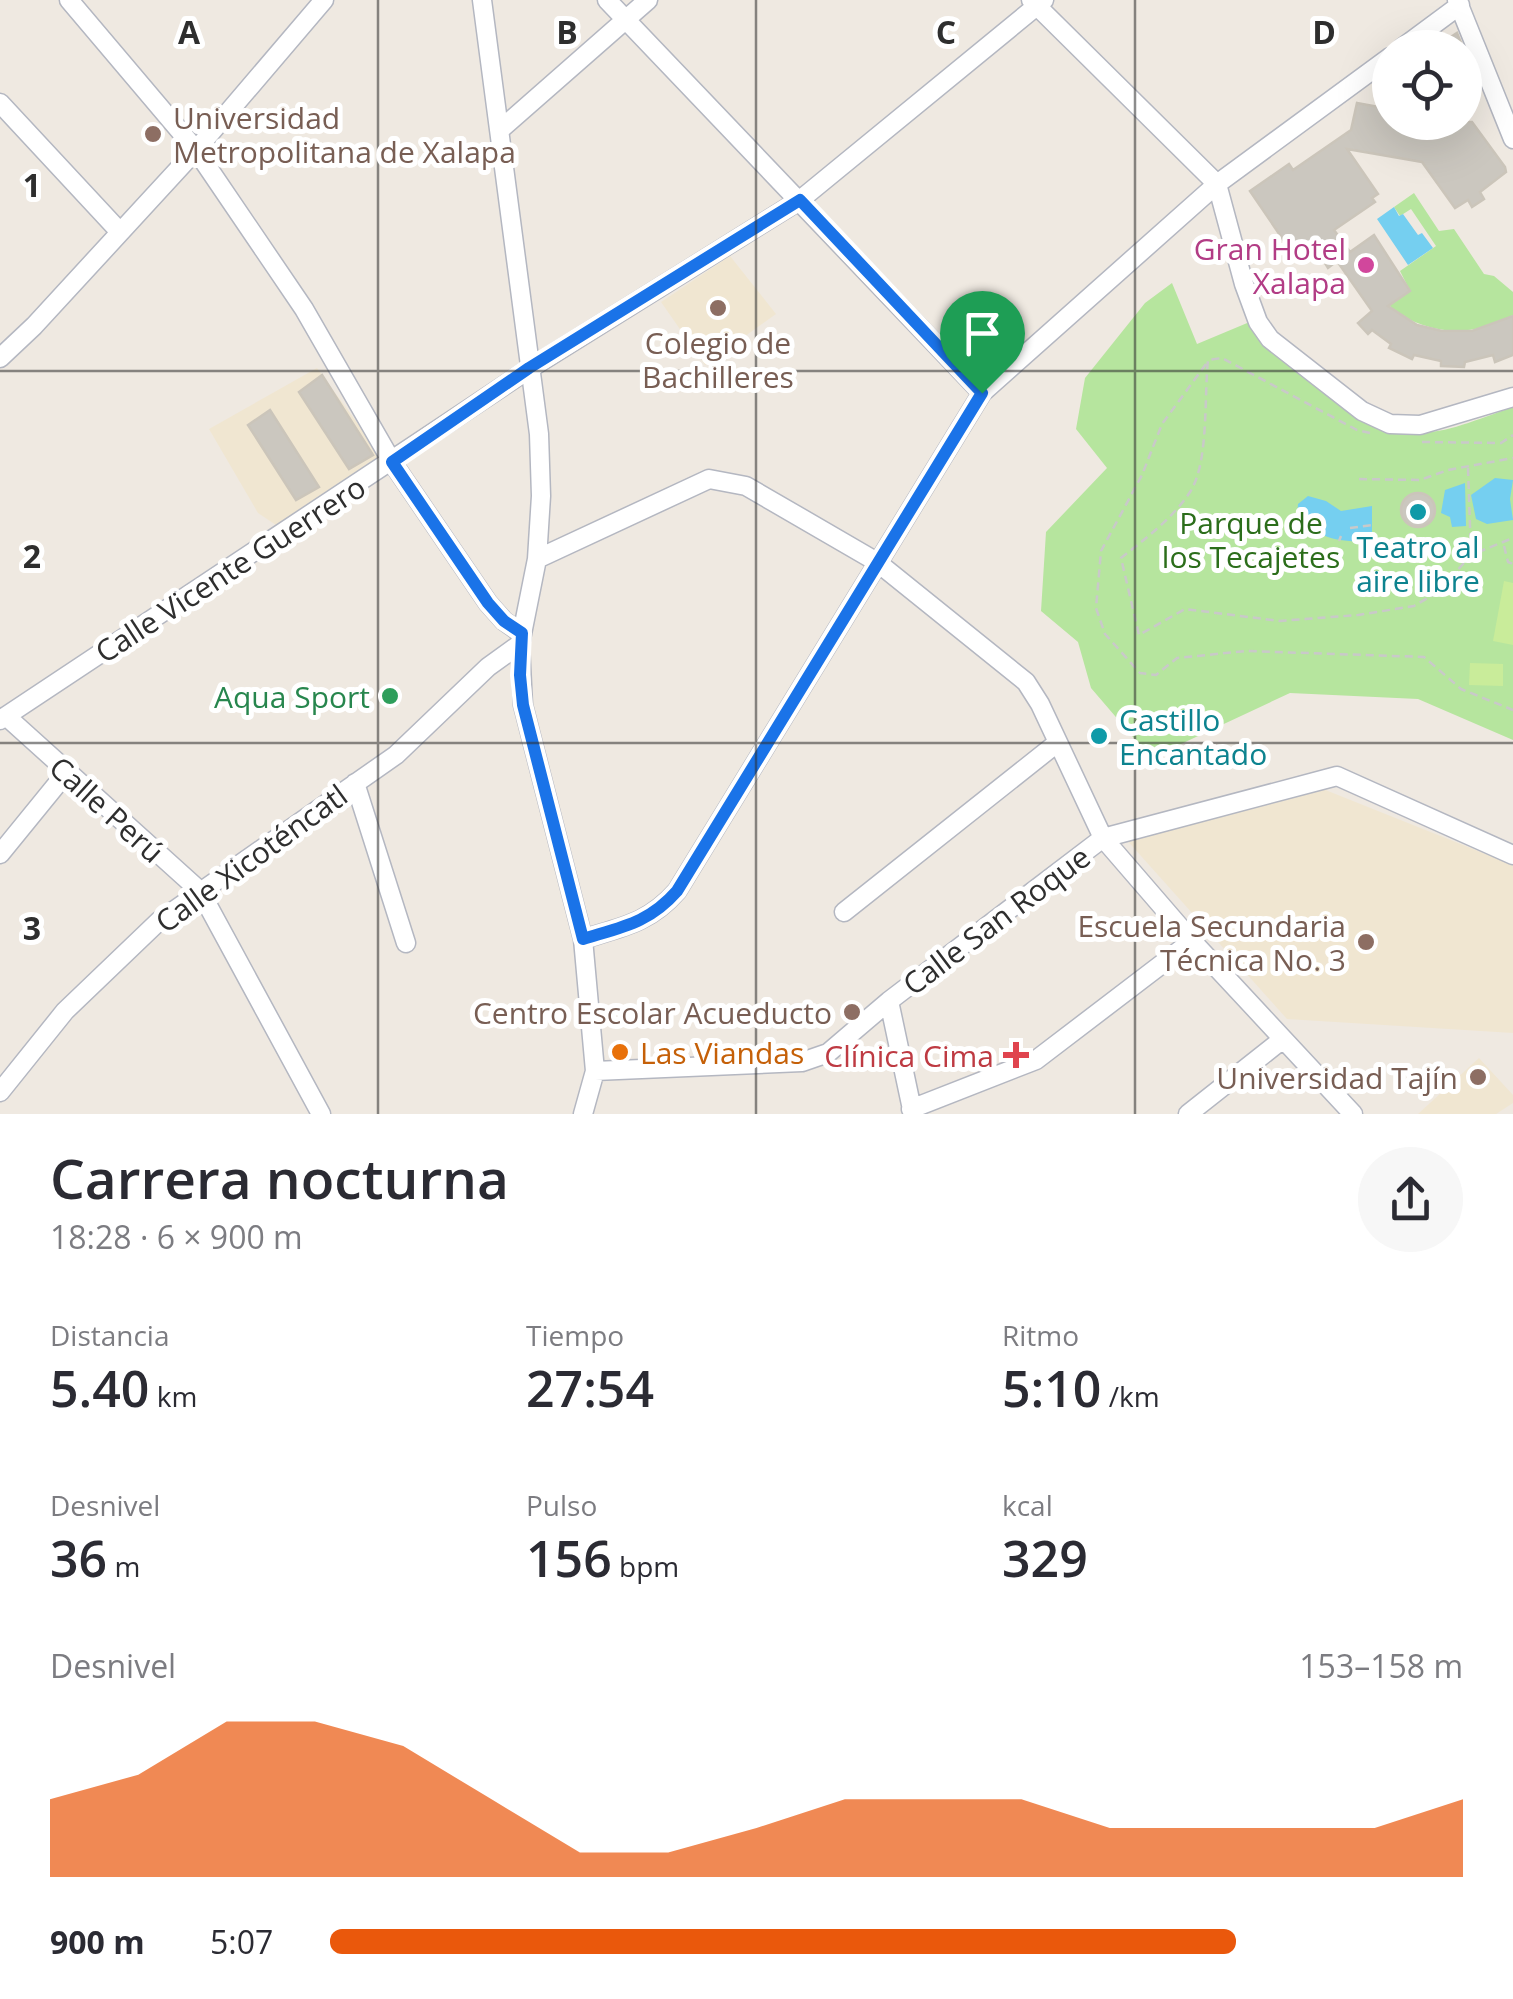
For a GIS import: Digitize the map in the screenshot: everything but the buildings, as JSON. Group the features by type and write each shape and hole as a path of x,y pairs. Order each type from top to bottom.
{"street":[{"path":"69,0 196,150 304,310 392,462 488,603 521,638"},
{"path":"0,358 196,150 324,0"},
{"path":"482,0 540,450 542,496 537,559 521,638 523,705 583,939 595,1071 583,1114"},
{"path":"607,0 982,393"},
{"path":"501,128 648,0"},
{"path":"1037,2 1217,184 1244,284 1258,322 1270,339 1362,411 1390,424 1420,425 1513,396"},
{"name":"Calle Vicente Guerrero","path":"3,718 529,368 800,200 1037,2"},
{"path":"1424,30 1458,3 1513,139"},
{"path":"583,939 644,920 677,891 982,393 1217,184 1372,69"},
{"path":"0,102 120,232"},
{"path":"537,559 709,479 746,486 878,562 1026,682 1103,838 1192,942 1353,1114"},
{"name":"Calle Xicoténcatl","path":"0,1092 65,1011 159,921 396,755 521,638"},
{"name":"Calle Perú","path":"3,718 200,891 321,1114"},
{"path":"844,912 1057,744"},
{"path":"0,854 66,773"},
{"name":"Calle San Roque","path":"595,1071 802,1062 828,1053 889,1001 1103,838 1337,776 1513,855"},
{"path":"355,783 406,943"},
{"path":"889,1001 912,1112 1036,1060 1192,942"},
{"path":"1188,1114 1283,1040"}],"path":[{"path":"1374,434 1357,430 1222,358 1208,360 1162,424 1142,475 1101,550 1096,608 1105,634 1140,674 1156,674 1177,658 1246,652 1424,657 1461,689 1513,710"},
{"path":"1208,360 1203,457 1191,491 1121,558 1138,636 1185,608 1280,621 1414,606 1438,592 1470,555 1513,538"},
{"path":"1408,442 1501,443 1513,435"},
{"path":"1359,478 1420,480 1513,458"},
{"path":"1468,466 1470,555"},
{"path":"1350,528 1372,526"},
{"path":"1504,544 1503,552 1513,564"}],"shaded area":[{"name":"Colegio de Bachilleres","path":"730,256 776,314 705,365 661,302"},
{"path":"317,368 385,461 282,529 258,513 209,429"},
{"name":"Escuela Secundaria Técnica No. 3","path":"1313,785 1513,865 1513,1033 1287,1019 1124,837"},
{"name":"Universidad Tajín","path":"1479,1058 1513,1095 1513,1103 1496,1114 1418,1114"}],"green space":[{"path":"1414,193 1439,231 1454,229 1484,274 1494,276 1513,292 1513,315 1482,328 1451,331 1420,324 1391,308 1410,291 1400,271 1436,246 1411,209 1400,216 1394,207"},
{"name":"Parque de los Tecajetes","path":"1172,283 1197,344 1252,321 1357,417 1378,427 1398,432 1435,432 1513,407 1513,740 1418,699 1290,693 1151,758 1091,688 1078,642 1041,611 1046,532 1107,468 1076,429 1085,378 1145,303"},
{"path":"1504,581 1513,583 1513,645 1493,641"},
{"path":"1470,663 1503,664 1503,686 1469,685"}],"water":[{"path":"1394,207 1433,248 1408,265 1377,219"},
{"path":"1495,478 1513,480 1513,520 1487,524 1476,519 1471,495"},
{"path":"1465,483 1466,526 1452,527 1450,517 1441,513 1445,490"},
{"path":"1308,496 1341,511 1372,506 1372,542 1332,538 1307,526 1297,518 1298,504"}],"place":[{"name":"Universidad Metropolitana de Xalapa","path":"153,134"},
{"name":"Gran Hotel Xalapa","path":"1366,265"},
{"name":"Colegio de Bachilleres","path":"718,308"},
{"name":"Teatro al aire libre","path":"1418,512"},
{"name":"Aqua Sport","path":"390,696"},
{"name":"Castillo Encantado","path":"1099,736"},
{"name":"Escuela Secundaria Técnica No. 3","path":"1366,942"},
{"name":"Centro Escolar Acueducto","path":"852,1012"},
{"name":"Las Viandas","path":"620,1052"},
{"name":"Clínica Cima","path":"1016,1055"},
{"name":"Universidad Tajín","path":"1478,1077"}],"route":[{"path":"800,200 982,393 677,891 644,920 583,939 523,705 522,633 488,603 392,462 529,368 800,200"}]}
